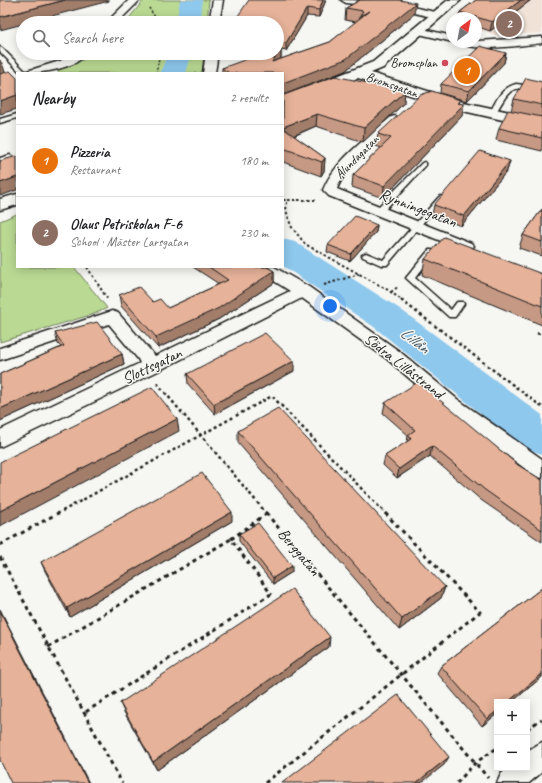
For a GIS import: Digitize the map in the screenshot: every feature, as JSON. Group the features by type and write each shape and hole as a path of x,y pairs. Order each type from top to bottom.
{"street":[{"path":"118,16 135,0"},
{"path":"215,16 218,0"},
{"path":"346,0 397,6 436,15"},
{"path":"284,102 358,74 378,64 455,0"},
{"path":"418,31 446,38"},
{"path":"482,43 492,44 542,40"},
{"path":"40,72 64,64 70,60"},
{"path":"209,72 211,60"},
{"name":"Bromsgatan","path":"358,74 417,99 542,124"},
{"name":"Ålundagatan","path":"331,187 331,183 346,166 402,114"},
{"name":"Rynningegatan","path":"331,187 330,190 334,193 378,212 479,251"},
{"path":"0,205 16,199"},
{"name":"Södra Lillåstrand","path":"265,268 303,291 393,355 452,404 542,470"},
{"name":"Slottsgatan","path":"0,439 303,291"},
{"path":"0,354 112,318 146,356 150,367"},
{"path":"510,783 542,755"}],"lane":[{"path":"0,49 23,72"},
{"path":"493,113 506,90 511,87 523,85 542,89"},
{"path":"0,121 16,116"},
{"path":"0,160 10,157"},
{"path":"378,212 424,164"},
{"path":"366,255 384,263 445,194"},
{"path":"444,237 410,278 452,315 460,304"}],"path":[{"path":"148,6 154,16"},
{"path":"156,72 159,60"},
{"path":"284,200 287,202 319,201"},
{"path":"287,202 286,210 290,226 305,244 388,290 542,407"},
{"path":"88,268 114,309 112,318"},
{"path":"322,286 359,274"},
{"path":"536,333 542,335"},
{"name":"Berggatan","path":"150,367 158,384 492,783"},
{"path":"0,545 272,396 480,612 265,783"},
{"path":"48,647 231,539 240,531 266,514"},
{"path":"84,713 271,594 231,539"},
{"path":"0,557 122,783"},
{"path":"530,727 542,719"},
{"path":"457,783 475,763 494,750"}],"shaded area":[{"path":"486,0 542,0 542,33 499,36 482,31 482,12 471,12"}],"green space":[{"path":"144,0 209,0 208,16 131,16"},
{"path":"75,60 203,60 202,72 58,72 56,70"},
{"path":"16,214 16,268 75,268 107,308 94,314 0,342 0,221"}],"building":[{"path":"0,0 65,0 0,17"},
{"path":"249,0 323,0 319,10 307,8 286,43 284,43 284,16 238,16"},
{"path":"360,0 399,0 416,3 346,59 284,83 284,72 228,72 222,68 244,60 273,60 272,62 284,60 284,58 330,42 369,11 360,16 363,11 346,8"},
{"path":"476,0 521,0 492,22 482,19 482,12 460,12"},
{"path":"482,47 506,53 469,91 441,84 478,48 482,48"},
{"path":"10,71 16,77 16,95 0,101 0,74"},
{"path":"335,76 405,91 364,128 317,114 284,127 284,95"},
{"path":"526,78 542,82 542,105 514,99"},
{"path":"432,91 460,100 457,103 464,104 384,186 353,175 391,138 378,134 420,95"},
{"path":"508,110 542,117 542,138 499,128"},
{"path":"284,129 325,158 322,162 284,148"},
{"path":"480,151 510,161 464,216 434,205"},
{"path":"16,156 16,177 0,183 0,161"},
{"path":"542,209 542,242 523,235"},
{"path":"355,216 377,225 351,254 328,245"},
{"path":"444,237 542,274 542,306 425,259"},
{"path":"210,268 269,268 274,271 219,308 156,337 119,295 139,287 153,302 160,299 168,308 228,280"},
{"path":"97,322 122,354 0,409 0,374 64,346 55,333"},
{"path":"265,333 294,361 214,404 187,374"},
{"path":"418,382 518,465 542,480 542,530 485,490 432,446 399,469 385,456 411,439 408,435 415,430 385,403"},
{"path":"152,387 177,419 0,511 0,462"},
{"path":"278,408 445,587 402,619 238,431"},
{"path":"202,473 232,512 67,608 41,562"},
{"path":"258,523 292,566 273,578 239,534"},
{"path":"542,588 542,674 512,699 494,699 494,713 487,719 441,666"},
{"path":"292,589 330,637 153,762 120,703"},
{"path":"0,611 88,783 11,783 0,760"},
{"path":"398,695 449,757 416,783 282,783"}],"waterway":[{"name":"Lillån","path":"189,16 191,0"},
{"name":"Lillån","path":"173,72 178,60"},
{"name":"Lillån","path":"284,251 387,318 516,419 542,437"}],"place":[{"name":"Olaus Petriskolan F-6","path":"509,24"},
{"name":"Bromsplan","path":"445,63"},
{"name":"Pizzeria","path":"467,71"}]}
